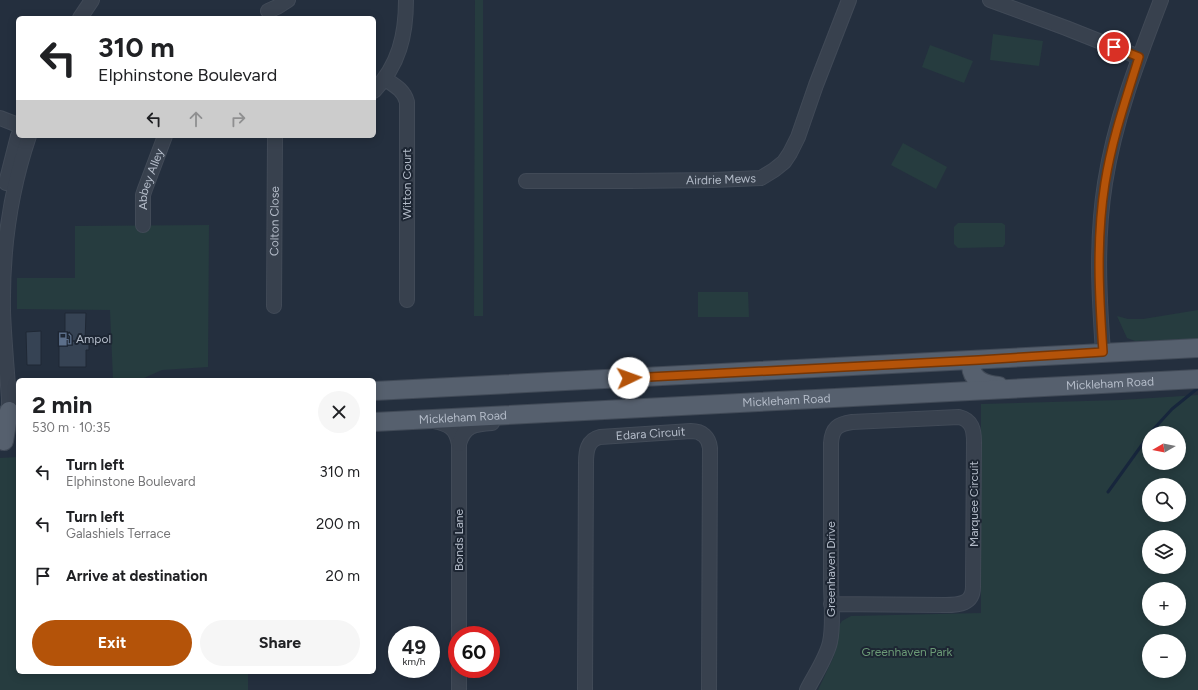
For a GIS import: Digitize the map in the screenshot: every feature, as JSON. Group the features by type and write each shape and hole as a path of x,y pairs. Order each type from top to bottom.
{"main road":[{"path":"376,391 1198,348"},
{"path":"979,360 972,364 971,368 976,378 982,382 989,385 1034,388"},
{"name":"Mickleham Road","path":"376,422 1198,379"},
{"path":"7,413 7,441"}],"street":[{"path":"81,16 92,0"},
{"path":"268,11 288,0"},
{"path":"376,89 385,79 401,48 406,24 406,0"},
{"name":"Airdrie Mews","path":"526,180 630,181 761,178 784,162 796,142 849,0"},
{"path":"990,0 1139,57"},
{"path":"1103,352 1098,279 1105,183 1118,121 1139,57 1161,0"},
{"name":"Witton Court","path":"385,79 402,90 407,102 407,300"},
{"path":"0,118 16,124"},
{"path":"0,215 8,172 17,138"},
{"path":"7,413 9,400 3,310 4,268 13,197 18,173 28,138"},
{"name":"Abbey Alley","path":"142,225 143,196 145,188 164,138"},
{"name":"Colton Close","path":"274,306 275,138"},
{"path":"459,444 464,432 476,425 568,420 612,410"},
{"name":"Marquee Circuit","path":"831,443 832,435 837,428 842,424 852,422 959,417 964,418 970,423 974,434 973,587 970,599 962,603 951,605 831,604"},
{"path":"424,420 441,423 452,428 456,432 459,444"},
{"name":"Edara Circuit","path":"585,690 586,463 588,447 593,440 600,437 691,431 700,432 705,436 708,440 710,452 709,690"},
{"name":"Greenhaven Drive","path":"807,690 826,654 832,629 831,443"},
{"name":"Bonds Lane","path":"459,444 459,626"},
{"path":"459,678 459,690"}],"green space":[{"path":"475,0 483,0 483,316 474,316"},
{"path":"993,34 1043,41 1039,66 990,60"},
{"path":"930,45 973,61 964,83 922,67"},
{"path":"903,143 947,167 936,189 891,165"},
{"path":"958,223 1002,223 1005,225 1005,244 1003,247 958,248 954,244 954,227"},
{"path":"209,225 208,367 162,370 144,378 113,378 110,310 17,309 17,278 75,278 75,226"},
{"path":"698,292 748,292 749,317 698,317"},
{"path":"1198,310 1198,339 1135,341 1127,338 1117,316 1128,319 1143,319"},
{"name":"Greenhaven Park","path":"1198,395 1198,690 818,690 834,656 840,624 842,621 851,616 981,613 981,404 1121,400"},
{"path":"16,457 16,674 248,674 248,690 0,690 0,458"}],"building":[{"path":"65,313 86,313 85,341 65,341"},
{"path":"41,331 41,365 27,365 26,332"},
{"path":"59,341 89,341 89,350 86,350 86,367 59,367"}],"waterway":[{"path":"1156,426 1172,409 1198,388"},
{"path":"1108,492 1142,445"}],"place":[{"name":"Ampol","path":"65,339"}],"route":[{"path":"629,378 1103,352 1098,279 1100,228 1105,183 1118,121 1139,57 1114,47"}]}
